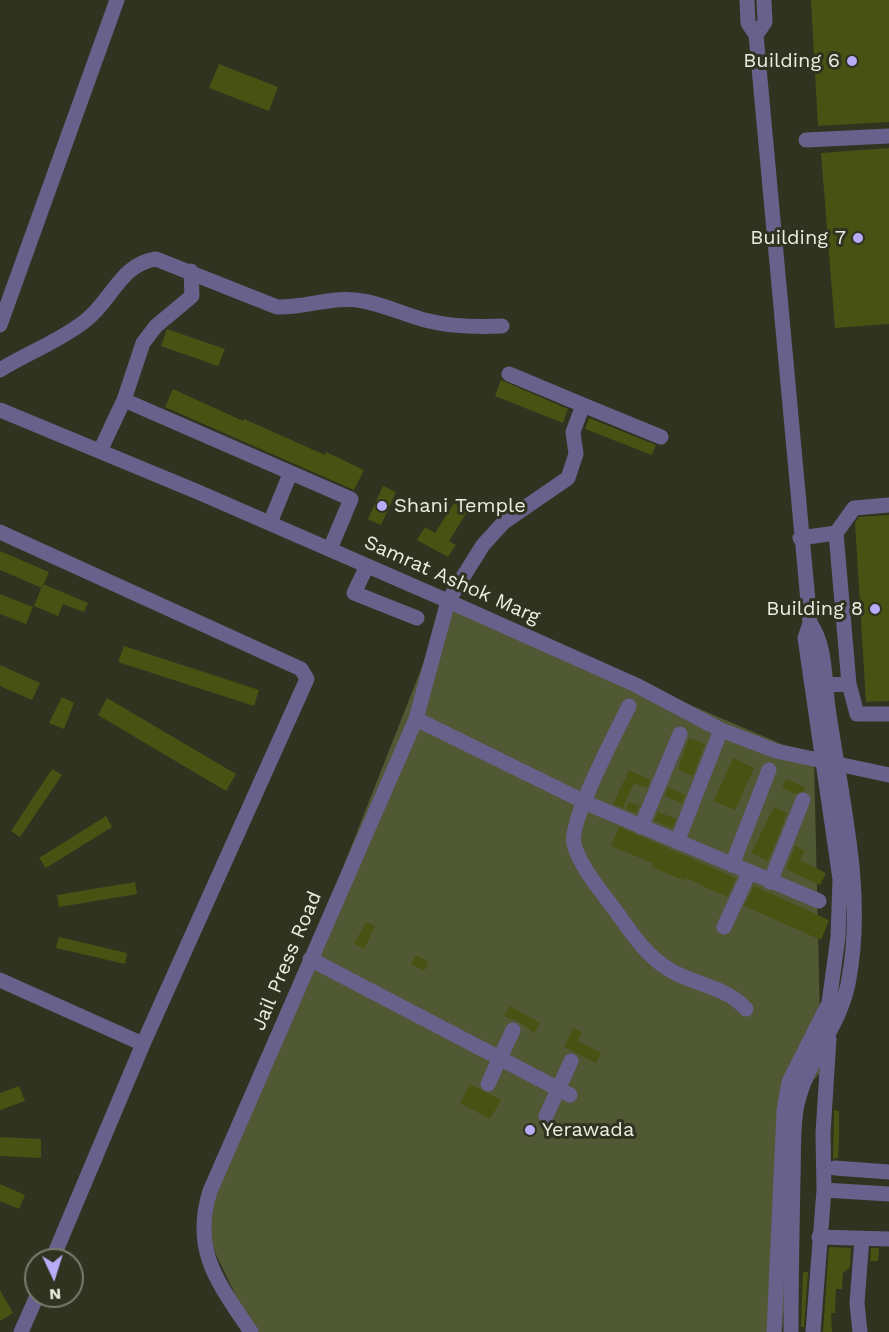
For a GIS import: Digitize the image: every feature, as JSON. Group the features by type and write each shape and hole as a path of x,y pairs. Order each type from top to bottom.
{"street":[{"path":"0,325 117,0"},
{"path":"747,0 748,23 756,35 800,538 810,623 805,638 829,763 854,869 854,930 848,986 841,1010 803,1082 797,1106 791,1332"},
{"path":"756,35 765,22 764,0"},
{"path":"806,140 889,135"},
{"path":"0,370 85,321 128,270 141,261 156,259 277,306 295,308 344,298 364,301 429,321 475,328 502,326"},
{"path":"100,451 124,400 143,343 156,326 192,296 191,271"},
{"path":"509,374 661,437"},
{"path":"124,400 351,499 330,549"},
{"name":"Jail Press Road","path":"251,1332 216,1277 203,1239 202,1225 210,1191 416,719 448,601 483,545 504,522 568,478 576,454 573,432 583,405"},
{"name":"Samrat Ashok Marg","path":"0,410 270,523 448,601 636,686 721,730 776,751 889,775"},
{"path":"270,523 290,474"},
{"path":"889,506 854,508 836,533 849,684 857,714 889,714"},
{"path":"0,532 301,669 307,679 143,1044 57,1248"},
{"path":"800,538 836,533"},
{"path":"367,566 354,593 417,618"},
{"path":"774,1332 780,1168 786,1095 789,1082 829,1003 838,937 840,879 824,686 819,635 810,623"},
{"path":"824,686 849,684"},
{"path":"629,706 584,802 574,828 574,846 600,890 642,948 671,971 734,997 746,1009"},
{"path":"416,719 584,802 819,901"},
{"path":"677,842 721,730"},
{"path":"641,826 680,734"},
{"path":"732,866 769,770"},
{"path":"770,882 803,800"},
{"path":"724,927 749,873"},
{"path":"310,959 565,1092"},
{"path":"0,980 143,1044"},
{"path":"488,1084 513,1030"},
{"path":"813,1332 824,1190 824,1133 829,1034"},
{"path":"546,1116 565,1092 571,1061"},
{"path":"835,1168 889,1172"},
{"path":"824,1190 889,1194"},
{"path":"819,1237 889,1239"},
{"path":"860,1332 857,1303 862,1238"},
{"path":"21,1332 32,1308"}],"green space":[{"path":"448,601 814,758 821,1062 820,1073 808,1086 795,1084 788,1263 782,1332 253,1332 202,1225"}],"building":[{"name":"Building 6","path":"811,0 889,0 889,122 818,126"},
{"path":"219,64 278,87 269,111 209,88"},
{"name":"Building 7","path":"889,148 889,324 835,328 821,153"},
{"path":"167,329 225,349 218,366 161,346"},
{"path":"501,380 568,409 563,423 495,396"},
{"path":"173,389 243,421 244,419 325,455 326,452 364,470 354,490 165,407"},
{"path":"589,418 656,445 652,455 585,429"},
{"name":"Shani Temple","path":"383,486 396,492 381,525 368,519"},
{"path":"454,503 467,512 449,541 456,545 448,557 417,540 425,527 435,533"},
{"name":"Building 8","path":"889,515 889,701 866,702 855,523 859,517"},
{"path":"0,551 49,572 42,588 0,570"},
{"path":"43,584 88,603 84,612 63,604 58,616 34,606"},
{"path":"0,594 33,607 26,624 0,614"},
{"path":"124,646 259,690 254,706 118,662"},
{"path":"0,665 40,683 32,700 0,686"},
{"path":"62,697 74,703 64,729 49,723"},
{"path":"107,698 236,774 226,791 98,715"},
{"path":"689,738 705,744 693,776 678,770"},
{"path":"733,758 754,768 735,810 714,801"},
{"path":"52,769 62,775 20,837 11,831"},
{"path":"629,770 650,780 647,788 634,783 623,808 613,804"},
{"path":"786,779 805,787 804,791 796,794 782,788"},
{"path":"668,787 685,795 682,803 665,796"},
{"path":"629,802 639,806 636,813 626,809"},
{"path":"774,807 787,813 768,861 751,853"},
{"path":"658,812 676,819 672,828 654,821"},
{"path":"106,816 112,827 46,868 39,858"},
{"path":"619,827 736,878 727,897 686,878 685,881 652,867 653,863 611,846"},
{"path":"795,846 805,851 800,860 826,873 820,885 786,869"},
{"path":"135,882 137,894 59,907 57,895"},
{"path":"754,886 829,920 821,940 744,906"},
{"path":"366,922 375,926 364,949 354,944"},
{"path":"59,937 127,953 125,964 56,948"},
{"path":"416,955 429,962 424,971 411,964"},
{"path":"510,1006 540,1023 534,1033 518,1021 504,1016"},
{"path":"573,1028 582,1032 578,1041 601,1053 596,1063 564,1047"},
{"path":"470,1084 501,1100 490,1119 460,1103"},
{"path":"19,1086 25,1101 0,1110 0,1093"},
{"path":"834,1110 839,1111 839,1138 838,1158 833,1159"},
{"path":"0,1137 41,1139 41,1158 0,1156"},
{"path":"0,1184 25,1195 19,1209 0,1201"},
{"path":"829,1247 851,1248 850,1267 843,1273 842,1289 836,1289 835,1313 831,1313 832,1332 823,1332"},
{"path":"871,1248 879,1248 878,1261 870,1261"},
{"path":"803,1272 808,1272 804,1327 801,1327"},
{"path":"0,1290 13,1313 0,1321"}],"place":[{"name":"Building 6","path":"852,61"},
{"name":"Building 7","path":"858,238"},
{"name":"Shani Temple","path":"382,506"},
{"name":"Building 8","path":"875,609"},
{"name":"Yerawada","path":"530,1130"}]}
